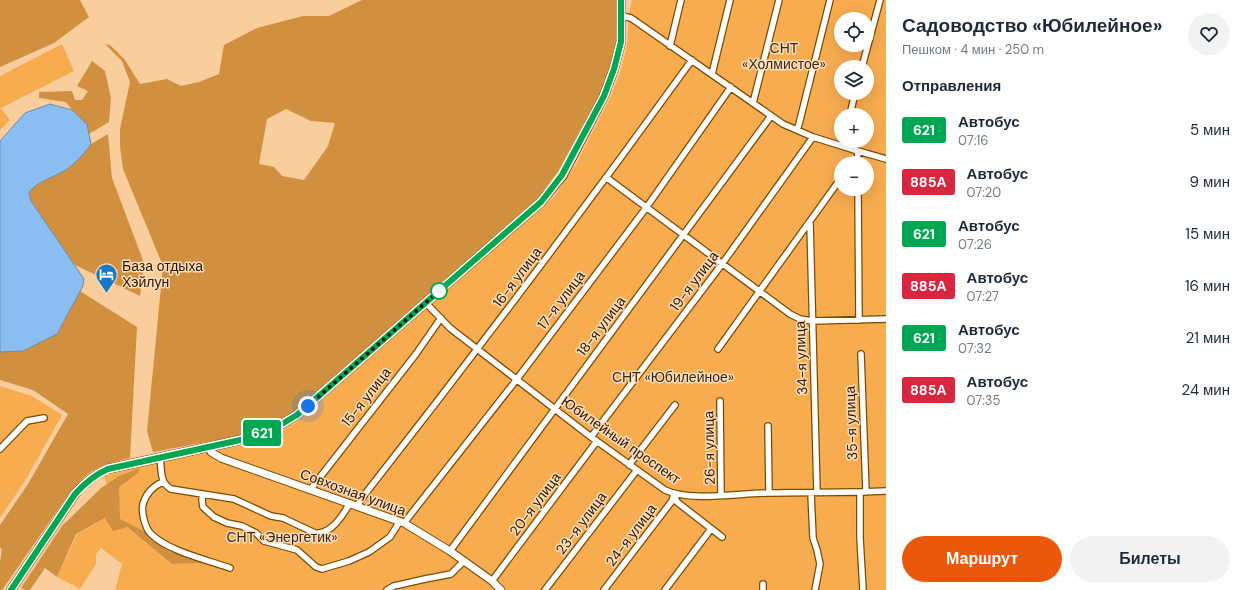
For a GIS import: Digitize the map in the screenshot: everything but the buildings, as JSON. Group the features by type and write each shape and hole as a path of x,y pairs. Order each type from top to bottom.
{"main road":[{"path":"11,590 75,494 85,483 97,474 108,469 245,439 270,431 297,415 541,202 562,175 604,96 614,69 621,42 621,0"}],"street":[{"path":"670,46 681,0"},
{"path":"712,74 730,0"},
{"path":"753,103 779,0"},
{"path":"797,130 800,124 830,0"},
{"path":"864,60 880,0"},
{"path":"622,16 631,18 771,116 797,130 834,142"},
{"name":"16-я улица","path":"357,506 607,178 692,60"},
{"name":"17-я улица","path":"203,494 203,507 214,517 227,523 242,526 256,534 264,541 297,550 316,567 322,569 349,561 369,552 390,537 517,379 646,208 731,87"},
{"name":"18-я улица","path":"450,551 771,116"},
{"name":"19-я улица","path":"591,437 722,264 813,136"},
{"path":"851,148 886,159"},
{"path":"858,151 858,156"},
{"path":"607,178 683,236 800,319 812,321 886,320"},
{"path":"718,349 834,188"},
{"path":"858,196 860,320"},
{"name":"34-я улица","path":"810,223 814,492 813,538 820,564 815,590"},
{"name":"Юбилейный проспект","path":"426,303 450,328 591,437 665,490 674,494 684,496 769,492 886,491"},
{"name":"15-я улица","path":"310,490 416,354 441,318"},
{"name":"35-я улица","path":"861,354 863,492 860,538 863,590"},
{"name":"26-я улица","path":"720,401 721,495"},
{"path":"629,465 675,405"},
{"path":"0,449 27,421 44,418"},
{"path":"768,426 769,492"},
{"name":"20-я улица","path":"492,581 597,441"},
{"name":"Совхозная улица","path":"209,447 211,452 220,458 402,522 450,551 492,581 501,590"},
{"path":"160,458 163,482 171,489 234,498 271,516 283,518 315,533 320,534 336,523 350,503"},
{"name":"23-я улица","path":"545,590 637,470"},
{"path":"163,482 158,484 145,497 142,508 144,519 150,533 169,546 230,568"},
{"path":"674,494 677,502 722,537"},
{"name":"24-я улица","path":"604,590 672,501 674,494"},
{"path":"665,590 711,529"},
{"path":"387,590 394,586 451,574 464,561"}],"green space":[{"name":"СНТ «Юбилейное»","path":"632,0 886,0 886,590 115,590 122,564 101,548 96,554 96,564 80,589 57,577 77,534 105,518 127,527 172,564 203,563 168,550 145,534 119,520 104,476 194,454 247,445 273,435 297,422 555,196 576,164 610,98 621,70 627,45 629,12"},
{"path":"62,44 74,71 1,108 10,120 0,130 0,76"},
{"path":"0,386 32,396 62,415 25,481 0,518"}],"shaded area":[{"path":"0,0 80,0 89,17 54,43 0,67"},
{"path":"362,0 616,0 616,42 610,68 600,94 558,172 537,199 293,412 269,425 244,435 153,452 147,431 163,266 123,169 120,147 120,129 130,82 122,61 105,44 110,45 125,60 140,84 167,79 181,86 199,82 219,74 224,45 257,28 303,16 329,16","holes":["286,109 311,121 335,123 328,146 304,180 282,176 274,167 259,164 267,119"]},
{"path":"92,61 105,71 111,98 109,122 89,134 87,124 66,102 39,98 39,92 72,91 75,100 82,100 88,91 77,86"},
{"path":"108,134 112,178 144,263 140,296 73,264 31,201 29,192 36,185 65,170 87,150 91,144"},
{"path":"80,291 137,327 130,458 97,468 78,483 2,590 0,590 0,562 2,550 0,547 0,525 28,484 68,414 33,390 0,380 0,352 23,351 57,334"},
{"path":"140,468 138,473 119,487 120,519 142,530 169,551 204,563 172,564 127,527 113,531 105,518 76,534 57,577 45,568 30,590 21,588 62,526 101,488 119,476"}],"water":[{"path":"50,104 72,110 87,124 91,144 79,159 68,168 41,182 29,192 31,201 84,279 83,286 57,334 23,351 0,352 0,141 25,113"}],"bus line":[{"name":"621","path":"11,590 75,494 85,483 97,474 108,469 245,439 270,431 281,425 297,415 541,202 552,190 571,161 604,96 614,69 621,42 621,0"}],"place":[{"name":"База отдыха Хэйлун","path":"107,294"}],"route":[{"path":"308,406 439,291"}],"park label":[{"name":"СНТ «Холмистое»","path":"784,56"},
{"name":"СНТ «Энергетик»","path":"282,537"}]}
